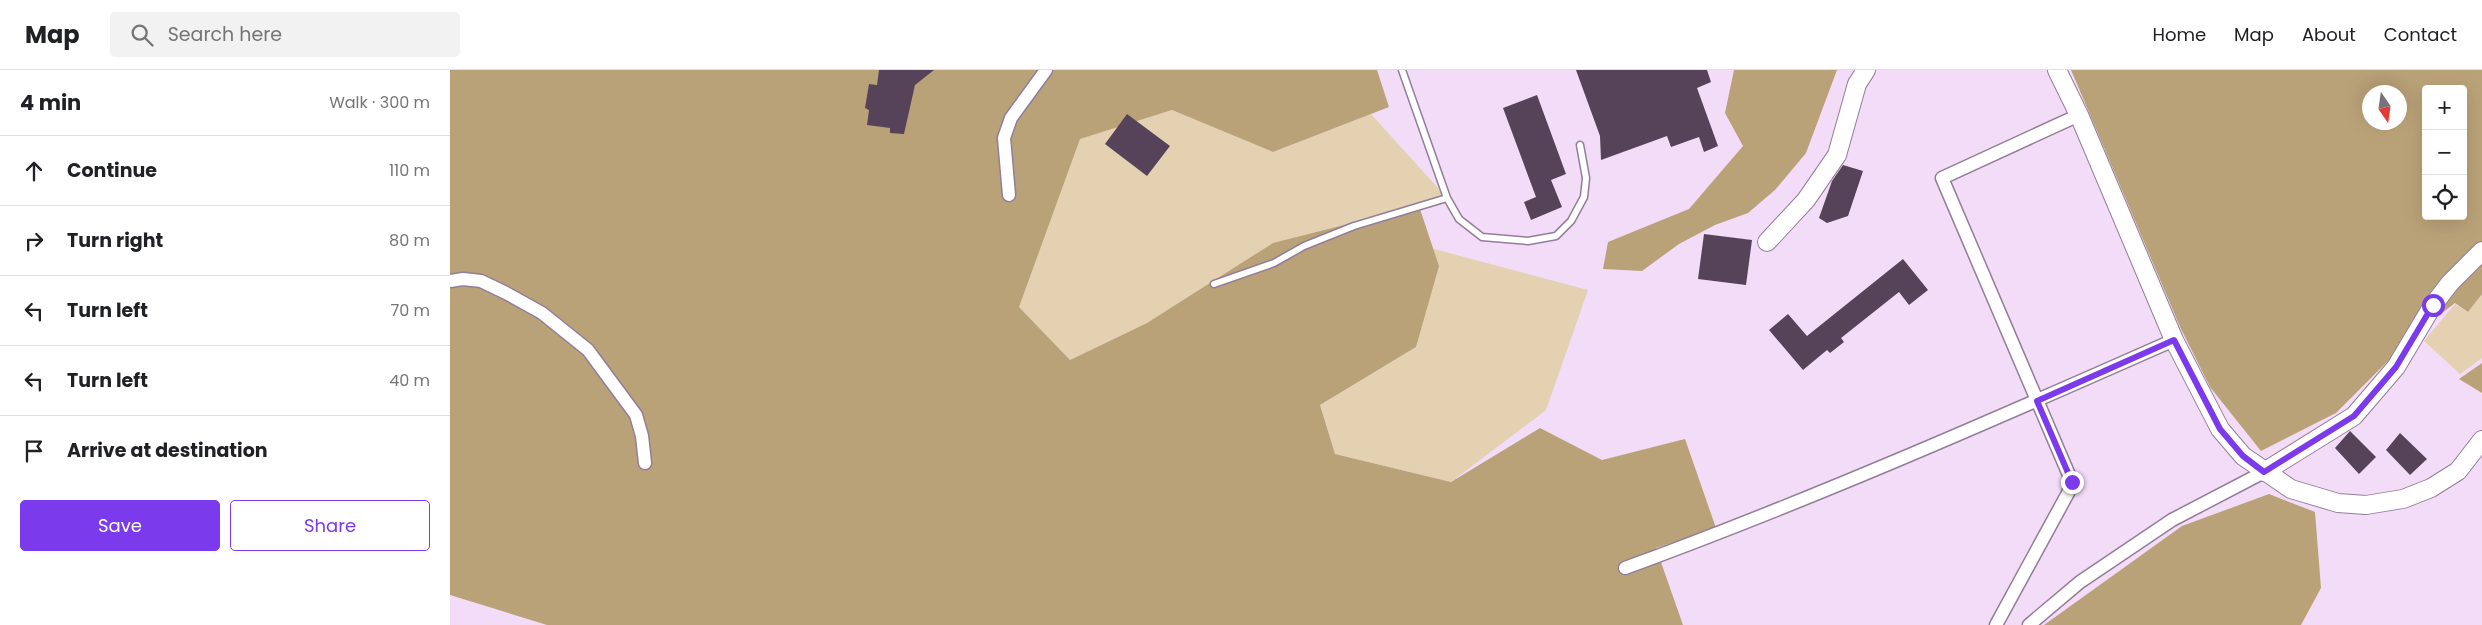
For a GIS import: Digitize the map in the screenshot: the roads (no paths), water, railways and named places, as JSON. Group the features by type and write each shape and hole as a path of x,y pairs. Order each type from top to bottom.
{"street":[{"path":"1009,195 1004,138 1011,118 1046,70"},
{"path":"1767,242 1806,200 1837,156 1857,84 1866,70"},
{"path":"2057,70 2079,115 2174,340 2220,429 2243,456 2291,489 2338,503 2366,505 2403,498 2431,488 2458,471 2482,440"},
{"path":"1996,625 2068,494 2072,482 1942,178 2079,115"},
{"path":"2029,625 2080,582 2172,520 2264,472 2354,416 2396,367 2433,305 2450,283 2482,251"},
{"path":"450,281 463,279 481,281 542,313 588,350 636,415 642,436 645,463"},
{"path":"1625,568 1725,530 2037,401 2174,340"}],"lane":[{"path":"1402,70 1447,198 1459,219 1482,237 1528,241 1556,236 1571,221 1584,197 1586,178 1580,145"},
{"path":"1214,284 1274,263 1304,246 1354,226 1447,198"}]}
